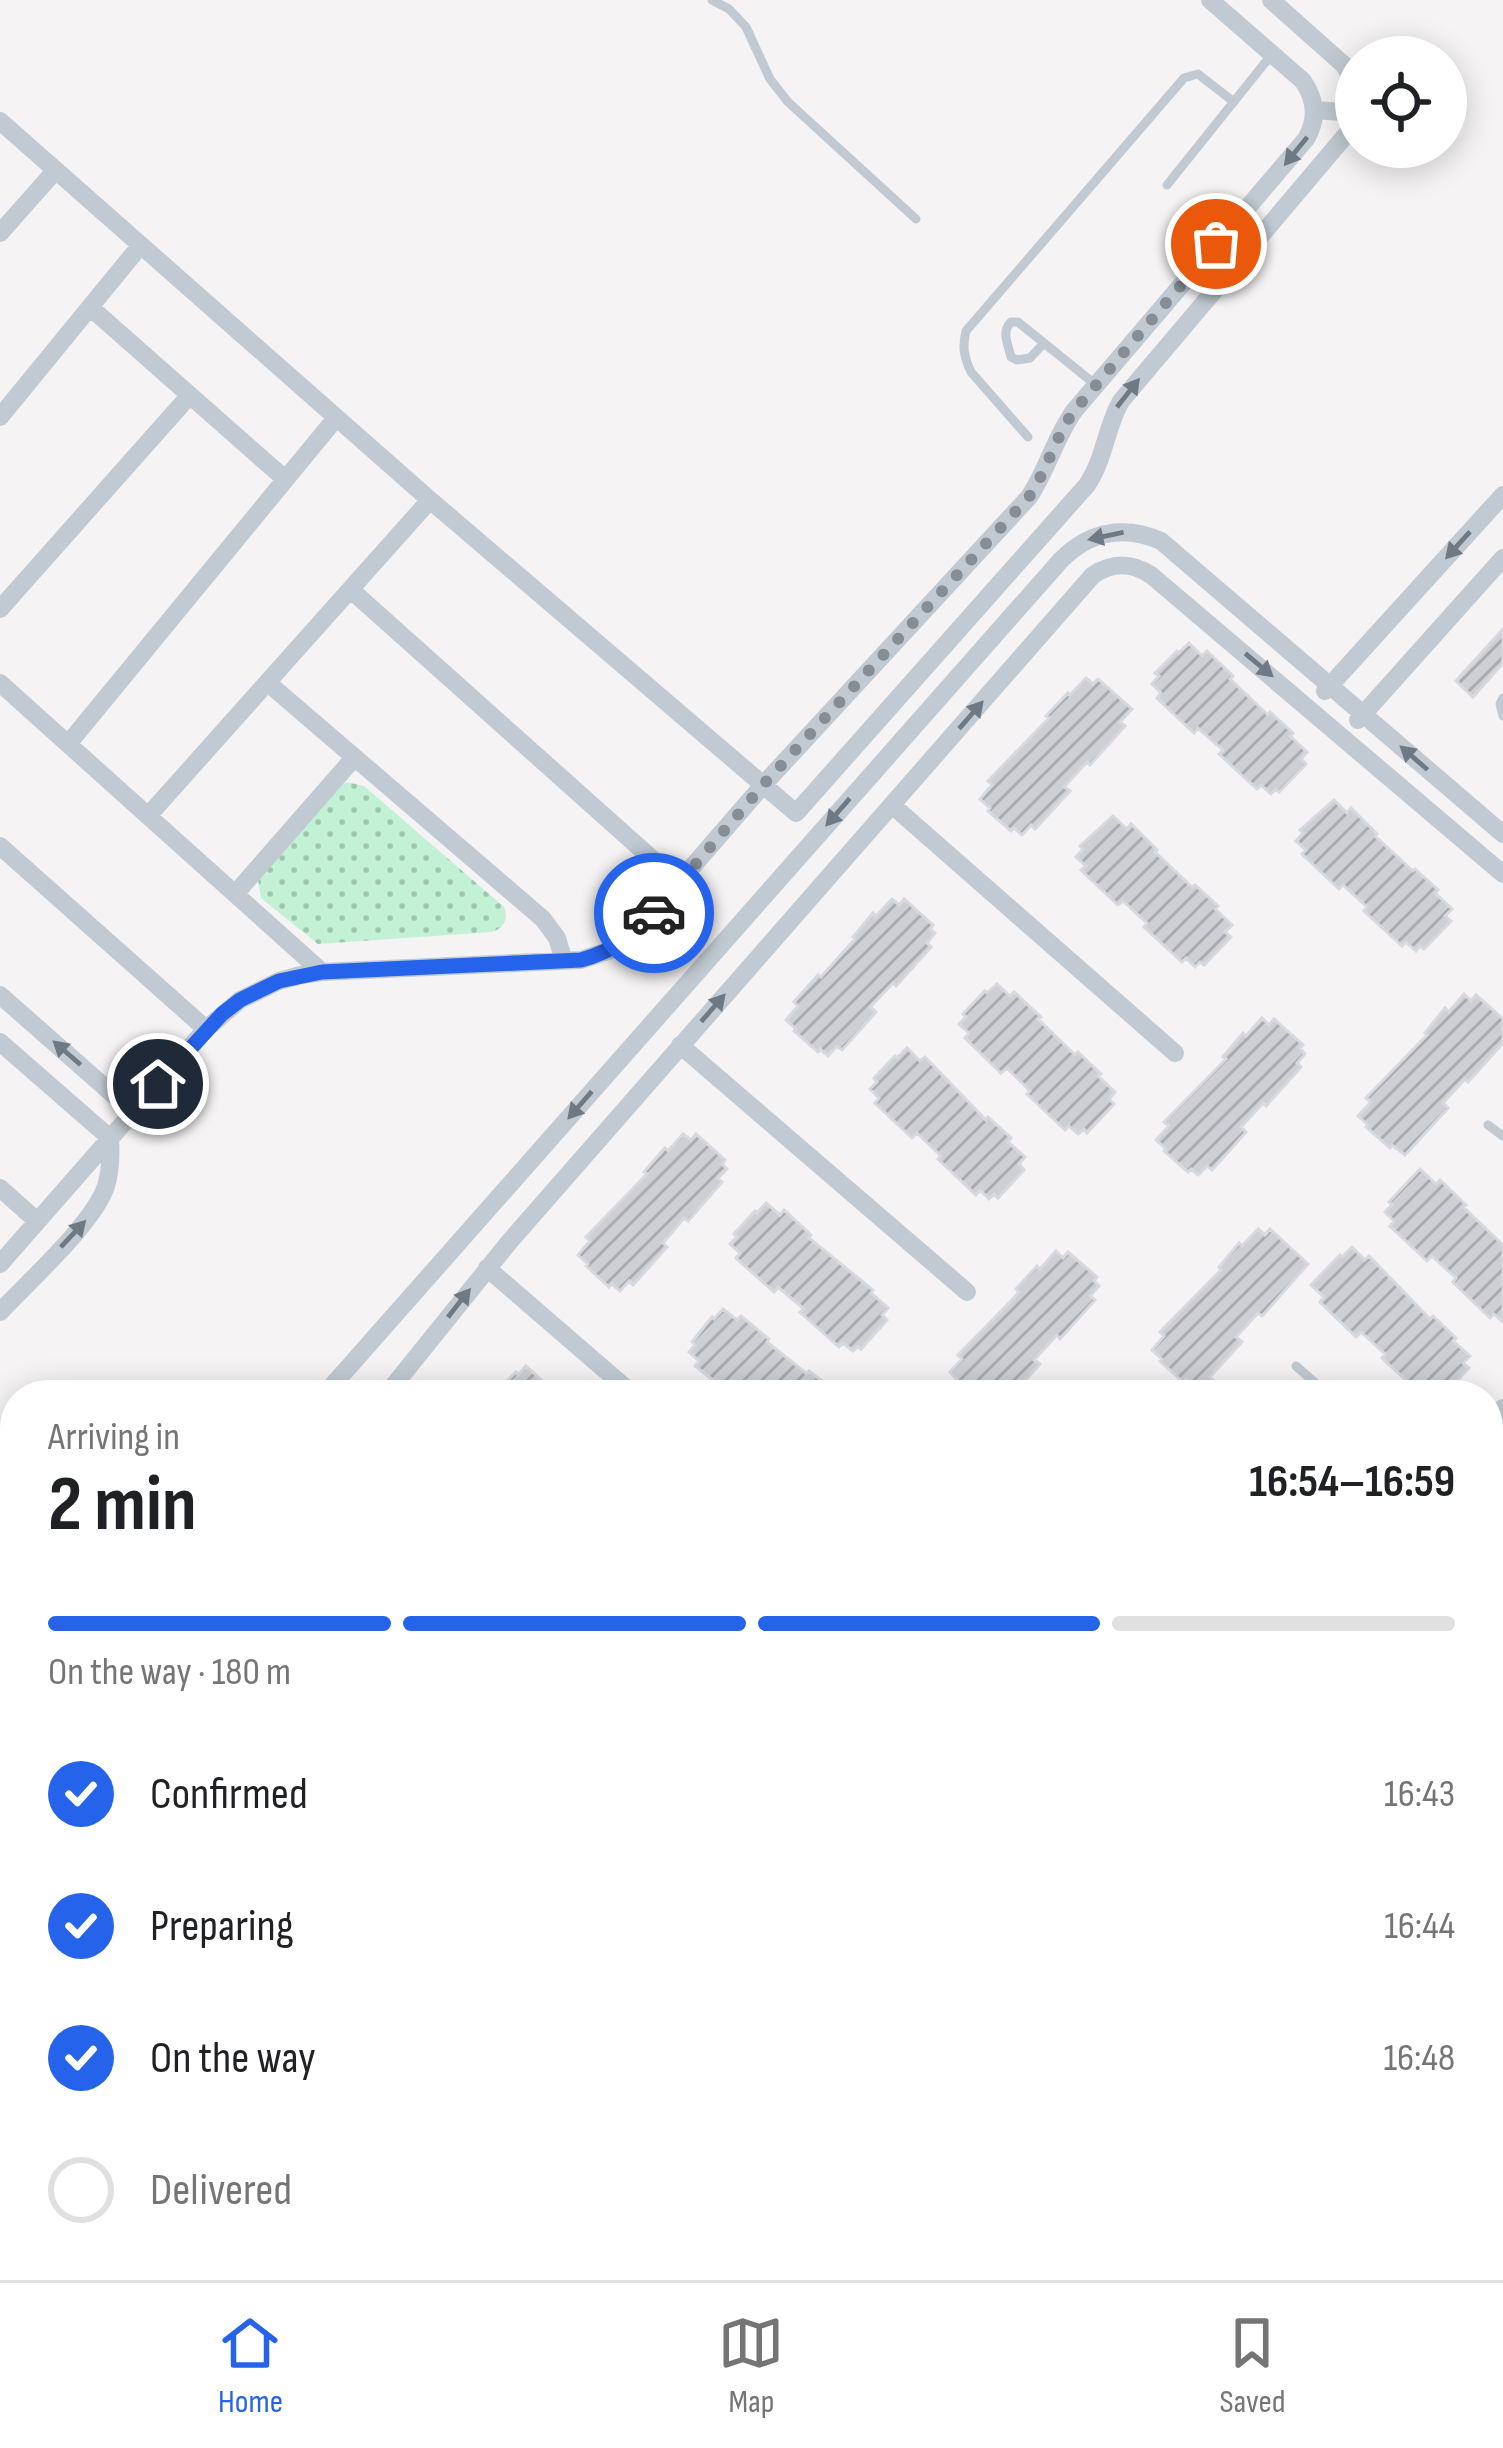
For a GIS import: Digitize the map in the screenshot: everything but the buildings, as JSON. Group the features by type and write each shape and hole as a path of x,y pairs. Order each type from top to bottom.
{"street":[{"path":"0,1264 206,1029 259,989 322,972 564,962 598,956 628,939 663,903 764,784 1029,497 1066,423 1306,139 1315,110 1303,81 1210,0"},
{"path":"1270,0 1335,57"},
{"path":"1315,110 1335,111"},
{"path":"0,122 796,813 1087,484 1099,465 1121,400 1335,151"},
{"path":"0,233 55,170"},
{"path":"0,417 140,246"},
{"path":"91,308 284,479"},
{"path":"0,609 190,395"},
{"path":"68,744 336,418"},
{"path":"148,816 430,500"},
{"path":"1310,708 1498,509"},
{"path":"337,1380 1061,560 1094,536 1135,532 1161,541 1503,834"},
{"path":"1342,736 1503,558"},
{"path":"398,1380 487,1268 680,1045 1094,575 1116,564 1129,564 1151,575 1503,874"},
{"path":"350,590 678,881"},
{"path":"0,683 322,972"},
{"path":"268,683 542,919 557,938 564,962"},
{"path":"824,719 854,747"},
{"path":"235,894 353,759"},
{"path":"892,805 1174,1053"},
{"path":"0,846 206,1029"},
{"path":"0,995 133,1112"},
{"path":"0,1042 110,1138 111,1154 107,1185 93,1213 0,1312"},
{"path":"680,1045 967,1292"},
{"path":"0,1188 38,1221"},
{"path":"487,1268 617,1380"}],"lane":[{"path":"712,0 746,27 770,79 788,102 916,219"},
{"path":"1167,185 1272,54"},
{"path":"1028,437 971,372 964,359 966,331 1184,78 1198,74 1234,102"},
{"path":"1044,343 1030,358 1017,360 1011,356 1006,326 1018,322 1044,343 1096,385"},
{"path":"1503,698 1503,716"},
{"path":"1488,1125 1503,1136"},
{"path":"1296,1366 1312,1380"}],"green space":[{"path":"347,782 364,786 504,907 502,925 492,932 318,944 261,898 258,880"}],"way so far":[{"path":"654,913 764,784 1029,497 1074,411 1216,244"}],"route":[{"path":"158,1084 222,1014 279,981 322,972 581,960 614,949 654,913"}]}
